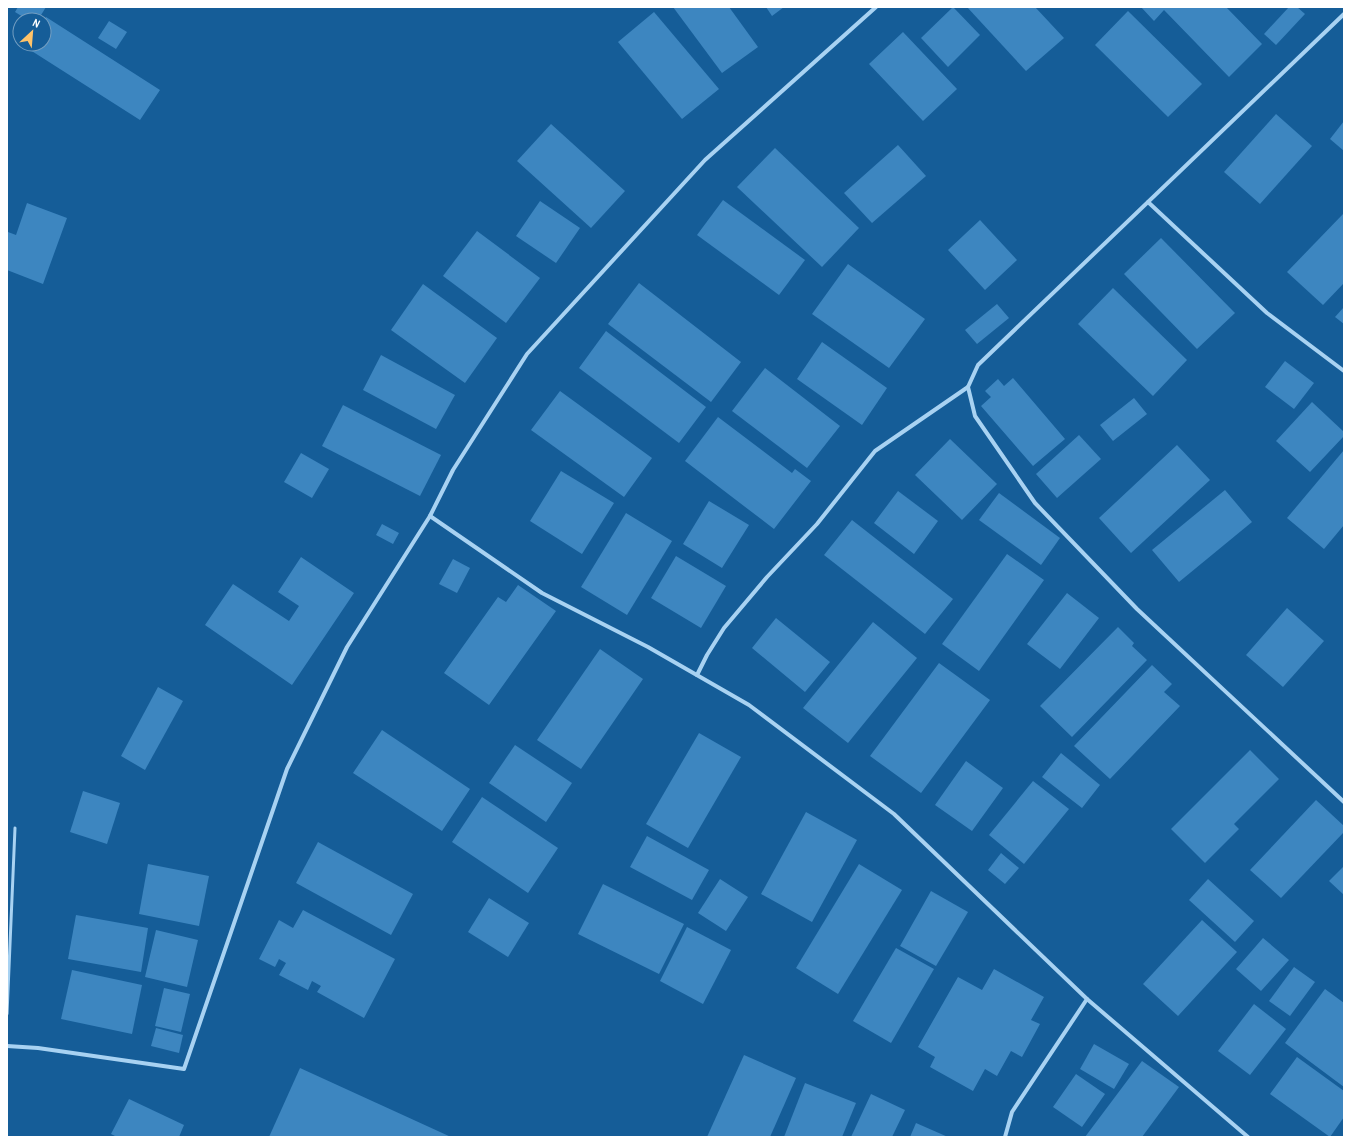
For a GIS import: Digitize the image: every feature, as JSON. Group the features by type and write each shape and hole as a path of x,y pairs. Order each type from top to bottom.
{"street":[{"path":"7,1046 38,1048 184,1069 287,769 348,647 430,516 453,470 527,354 705,160 876,7"},
{"path":"697,675 707,655 724,628 767,577 817,524 875,451 968,387 978,365 1344,14"},
{"path":"1148,202 1267,313 1344,371"},
{"path":"968,387 975,416 1035,502 1137,609 1344,802"},
{"path":"430,516 542,593 648,647 749,706 894,814 1087,999 1248,1137"},
{"path":"1005,1137 1012,1112 1087,999"}],"lane":[{"path":"7,1014 15,828"}],"building":[{"path":"18,7 46,7 43,12 15,12"},
{"path":"673,7 729,7 758,47 722,73"},
{"path":"766,7 784,7 772,16"},
{"path":"953,7 980,35 948,67 921,38"},
{"path":"967,7 1035,7 1064,38 1026,71"},
{"path":"1141,7 1226,7 1262,44 1229,77 1164,10 1154,21"},
{"path":"1289,7 1297,7 1305,14 1276,45 1264,34"},
{"path":"1128,11 1202,84 1168,117 1095,45"},
{"path":"654,12 719,89 682,119 618,42"},
{"path":"52,21 160,90 140,120 33,52 52,52"},
{"path":"109,21 127,32 116,49 98,38"},
{"path":"903,32 957,89 923,121 869,64"},
{"path":"1276,114 1312,146 1260,204 1224,172"},
{"path":"1344,121 1344,151 1330,139"},
{"path":"551,124 625,191 591,228 517,161"},
{"path":"898,145 926,176 872,223 844,193"},
{"path":"775,148 859,228 822,267 737,187"},
{"path":"723,200 805,260 779,295 697,235"},
{"path":"540,201 580,228 556,263 516,236"},
{"path":"27,203 67,218 43,284 7,270 7,235 8,232 16,235"},
{"path":"1344,213 1344,283 1323,305 1287,272"},
{"path":"980,220 1017,260 985,290 948,250"},
{"path":"477,231 540,278 506,323 443,276"},
{"path":"1161,238 1235,313 1197,349 1124,274"},
{"path":"848,264 925,319 889,368 812,314"},
{"path":"639,283 741,362 711,402 608,324"},
{"path":"423,284 497,338 465,383 391,330"},
{"path":"1113,288 1187,360 1153,396 1078,324"},
{"path":"997,304 1009,318 977,344 965,330"},
{"path":"1344,307 1344,324 1335,317"},
{"path":"606,331 706,407 679,443 579,368"},
{"path":"822,342 887,388 862,425 797,379"},
{"path":"381,355 455,395 436,429 363,390"},
{"path":"1285,361 1314,383 1294,409 1265,387"},
{"path":"765,368 840,426 807,468 732,411"},
{"path":"1013,378 1065,439 1033,466 981,406 991,397 985,391 998,379 1004,386"},
{"path":"560,391 652,458 624,497 531,430"},
{"path":"1134,398 1147,414 1113,441 1100,425"},
{"path":"1312,402 1344,432 1344,436 1310,472 1276,441"},
{"path":"343,405 441,455 420,496 322,446"},
{"path":"718,417 792,473 795,469 811,481 774,529 685,461"},
{"path":"1079,435 1101,459 1057,498 1036,474"},
{"path":"950,439 997,484 962,520 915,475"},
{"path":"1177,445 1210,480 1131,553 1099,518"},
{"path":"1344,450 1344,525 1324,549 1287,518"},
{"path":"301,453 329,469 312,498 284,482"},
{"path":"561,471 614,503 582,554 530,521"},
{"path":"1225,490 1252,522 1179,582 1152,550"},
{"path":"898,491 938,521 914,554 874,523"},
{"path":"999,493 1060,538 1041,565 979,520"},
{"path":"709,501 749,525 722,568 683,544"},
{"path":"626,513 672,541 627,615 581,587"},
{"path":"852,520 953,599 925,634 824,555"},
{"path":"382,524 399,533 393,544 376,535"},
{"path":"1007,554 1044,580 979,671 942,644"},
{"path":"676,556 726,586 701,628 651,598"},
{"path":"301,557 354,593 292,685 205,625 233,584 289,621 299,606 278,592"},
{"path":"453,559 470,568 457,593 439,584"},
{"path":"518,585 556,611 489,705 444,673 498,597 506,602"},
{"path":"1067,593 1099,618 1060,669 1027,644"},
{"path":"1287,608 1324,641 1283,687 1246,655"},
{"path":"776,618 830,662 805,692 752,648"},
{"path":"873,622 917,658 848,743 803,708"},
{"path":"1118,627 1134,643 1132,646 1147,660 1072,737 1040,706"},
{"path":"600,649 643,679 581,769 537,740"},
{"path":"939,663 990,700 921,793 870,756"},
{"path":"1152,665 1172,684 1164,692 1180,706 1110,779 1074,746"},
{"path":"158,687 183,701 145,770 121,756"},
{"path":"382,730 470,789 442,831 353,773"},
{"path":"699,733 741,757 688,848 646,824"},
{"path":"515,745 572,783 546,822 489,783"},
{"path":"1250,750 1279,779 1234,824 1239,829 1205,863 1171,829"},
{"path":"1061,753 1100,785 1082,808 1042,777"},
{"path":"966,761 1003,788 972,831 935,805"},
{"path":"1033,781 1069,809 1024,864 989,835"},
{"path":"83,791 120,803 107,844 70,832"},
{"path":"482,797 558,848 528,893 452,842"},
{"path":"1316,800 1344,826 1344,832 1281,898 1250,870"},
{"path":"806,812 857,840 812,922 761,894"},
{"path":"647,836 709,870 692,900 630,867"},
{"path":"318,842 413,894 391,935 296,883"},
{"path":"1001,853 1019,868 1005,884 988,870"},
{"path":"148,864 209,876 199,926 139,914"},
{"path":"859,864 902,890 838,994 796,968"},
{"path":"1344,866 1344,895 1329,881"},
{"path":"720,879 748,897 726,931 698,913"},
{"path":"1208,879 1254,921 1235,942 1189,900"},
{"path":"603,884 684,924 659,974 578,934"},
{"path":"931,891 968,912 936,966 900,946"},
{"path":"489,898 529,923 508,957 468,932"},
{"path":"303,910 395,959 364,1018 317,992 321,986 312,981 308,990 279,975 286,963 279,959 275,967 259,959 279,920 293,928"},
{"path":"76,915 148,928 141,972 68,959"},
{"path":"1202,920 1237,952 1178,1016 1143,984"},
{"path":"687,927 731,950 703,1004 660,981"},
{"path":"156,930 198,940 187,987 145,977"},
{"path":"1263,938 1289,960 1261,991 1236,969"},
{"path":"896,948 934,969 891,1043 853,1021"},
{"path":"1294,967 1315,982 1290,1016 1269,1001"},
{"path":"994,969 1044,997 1031,1020 1040,1024 1022,1057 1011,1051 997,1076 985,1069 973,1091 930,1067 935,1057 918,1047 958,977 982,990"},
{"path":"72,970 142,985 132,1034 61,1019"},
{"path":"164,988 190,994 181,1032 155,1026"},
{"path":"1325,989 1344,1003 1344,1087 1285,1043"},
{"path":"1254,1004 1286,1029 1250,1075 1218,1051"},
{"path":"156,1028 183,1035 179,1053 151,1046"},
{"path":"1094,1044 1129,1064 1114,1089 1080,1069"},
{"path":"744,1055 796,1078 770,1137 707,1137"},
{"path":"1297,1057 1344,1091 1344,1117 1330,1137 1270,1094"},
{"path":"1142,1061 1179,1087 1142,1137 1085,1137"},
{"path":"300,1068 451,1137 269,1137"},
{"path":"1076,1074 1105,1094 1082,1127 1053,1107"},
{"path":"805,1083 856,1103 842,1137 784,1137"},
{"path":"871,1094 905,1110 892,1137 851,1137"},
{"path":"129,1099 184,1125 179,1137 117,1137 111,1134"},
{"path":"916,1123 948,1137 910,1137"}]}
